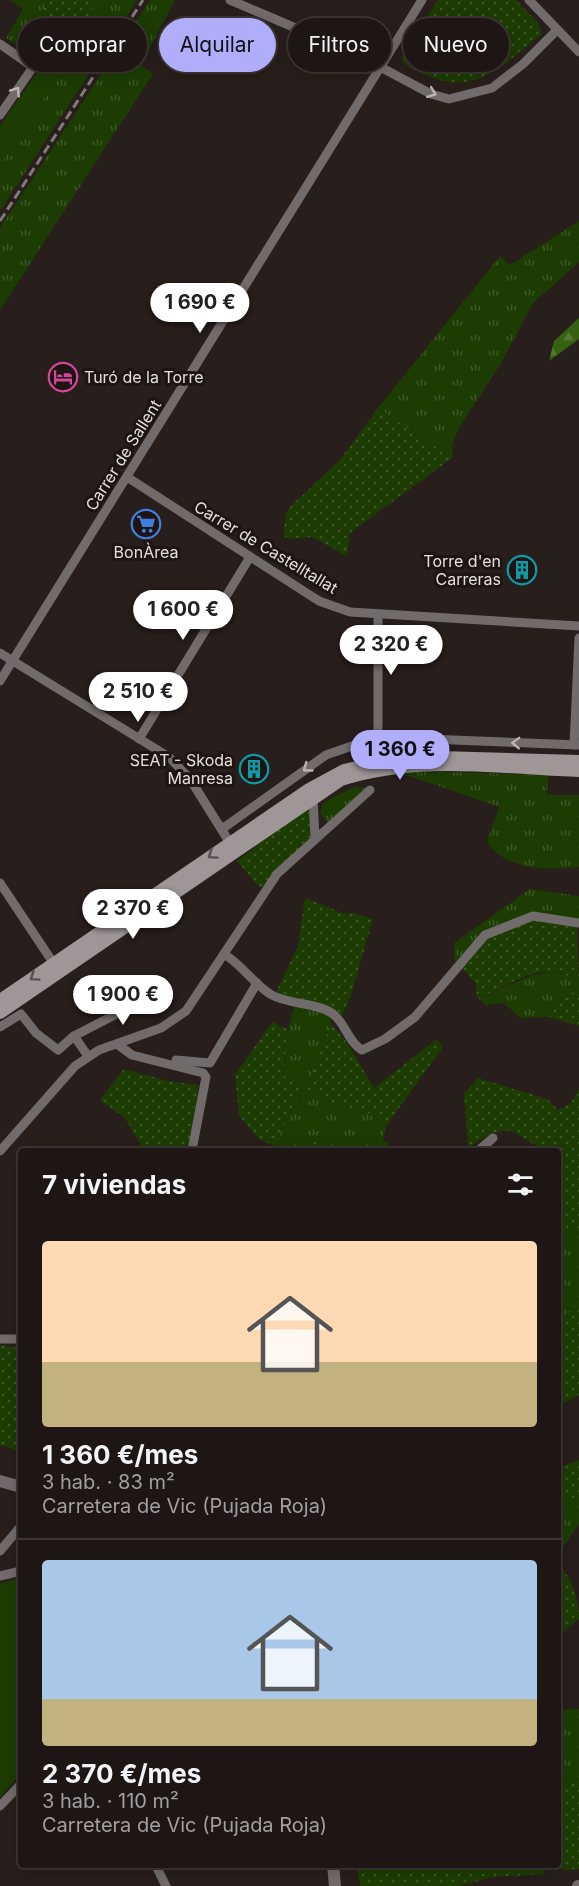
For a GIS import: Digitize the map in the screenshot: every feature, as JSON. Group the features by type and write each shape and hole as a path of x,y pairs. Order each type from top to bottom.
{"main road":[{"path":"0,1000 309,789 344,770 380,759 436,756 579,761"},
{"path":"0,1013 341,780 367,772 423,764 579,771"}],"street":[{"path":"230,0 288,25"},
{"name":"Carrer de Sallent","path":"391,50 422,0"},
{"path":"529,0 579,52"},
{"path":"391,72 431,94 449,99 465,97 492,88 523,64 557,30"},
{"path":"0,44 33,67 0,115"},
{"name":"Carrer de Sallent","path":"0,681 377,72"},
{"name":"Carrer de Castelltallat","path":"127,477 319,601 350,612 579,626"},
{"path":"139,739 250,557"},
{"path":"378,615 378,737"},
{"path":"222,829 326,755 378,737 577,745 575,726 579,638"},
{"path":"0,653 169,757 190,779 230,843"},
{"path":"0,1151 63,1077 88,1056 161,1028 186,1011 277,874 370,790"},
{"path":"313,797 315,838"},
{"path":"0,883 54,964"},
{"path":"224,954 239,963 257,983 272,995 331,1013 342,1024 355,1046 362,1050 385,1040 415,1017 485,935 533,916 579,923"},
{"path":"152,1060 210,1063 257,983"},
{"path":"0,1027 21,1014 36,1033 58,1050 74,1036 159,992"},
{"path":"74,1036 88,1056"},
{"path":"117,1044 132,1055 203,1073 206,1077 192,1148"},
{"path":"481,1148 493,1138"},
{"path":"0,1339 18,1339"},
{"path":"0,1481 18,1486"},
{"path":"0,1551 18,1530"},
{"path":"0,1576 18,1572"},
{"path":"0,1806 18,1787"},
{"path":"156,1868 166,1886"},
{"path":"333,1868 335,1886"}],"green space":[{"path":"10,0 48,0 41,18 18,18 18,45 6,38 23,9"},
{"path":"48,0 95,0 90,18 39,18"},
{"path":"95,0 137,0 125,18 90,18"},
{"path":"150,0 175,0 166,18 159,18 159,31 147,54 147,18 138,18"},
{"path":"438,0 516,0 538,23 542,34 509,61 509,18 427,18"},
{"path":"147,70 153,74 0,310 0,228 103,72 147,72"},
{"path":"37,72 60,72 0,165 0,126"},
{"path":"60,72 90,72 0,211 0,165"},
{"path":"420,72 493,72 476,80 462,82 428,76"},
{"path":"579,221 579,262 533,303 502,362 462,423 453,441 452,458 378,408 500,256 510,265"},
{"path":"579,318 579,339 549,361 554,341"},
{"path":"378,408 452,458 350,533 347,556 312,537 288,539 284,536 285,515 290,507 340,460"},
{"path":"405,771 548,775 547,795 579,795 579,867 541,868 515,863 504,858 487,841 499,807 410,776 371,775"},
{"path":"356,786 370,790 330,826 320,813 323,803"},
{"path":"310,805 312,841 260,888 237,861"},
{"path":"530,889 579,896 579,923 459,965 455,961 454,943"},
{"path":"305,898 345,914 353,913 373,919 351,995 340,1021 331,1013 277,997 277,990 298,946"},
{"path":"533,916 577,923 579,978 554,972 541,972 477,998 476,984 459,965 485,935"},
{"path":"551,972 579,978 579,995 559,994 549,1017 520,1018 504,1003 486,1005 478,998 523,979"},
{"path":"559,994 579,995 579,1026 549,1017"},
{"path":"296,1002 331,1013 331,1024 308,1089 359,1112 370,1113 386,1126 383,1140 393,1148 327,1148 316,1135 296,1148 274,1146 303,1089 284,1076 286,1058 284,1042"},
{"path":"272,1022 287,1029 284,1076 303,1088 274,1146 259,1139 239,1116 235,1075"},
{"path":"331,1024 348,1046 374,1088 437,1039 443,1047 386,1126 370,1113 334,1104 307,1089"},
{"path":"124,1069 168,1081 199,1085 188,1148 143,1148 125,1118 100,1100"},
{"path":"478,1078 547,1099 558,1110 570,1104 579,1089 579,1235 561,1225 561,1148 544,1148 518,1134 500,1131 468,1148 464,1093"},
{"path":"316,1135 327,1148 298,1148"},
{"path":"561,1225 579,1235 579,1307 561,1317"},
{"path":"579,1307 579,1395 561,1404 561,1317"},
{"path":"0,1345 18,1348 18,1450 0,1445"},
{"path":"579,1460 579,1500 561,1499 561,1467"},
{"path":"561,1499 579,1500 579,1524 561,1550"},
{"path":"561,1568 568,1576 574,1590 579,1619 561,1634"},
{"path":"18,1579 18,1777 0,1797 0,1584"},
{"path":"579,1709 579,1780 561,1783 561,1710"},
{"path":"579,1780 579,1869 564,1870 560,1868 561,1783"},
{"path":"357,1868 543,1868 544,1874 494,1877 459,1886 360,1886"}],"railway":[{"path":"0,221 143,0"}],"place":[{"name":"Turó de la Torre","path":"63,377"},
{"name":"BonÀrea","path":"146,524"},
{"name":"Torre d'en Carreras","path":"522,570"},
{"name":"SEAT - Skoda Manresa","path":"254,769"}]}
